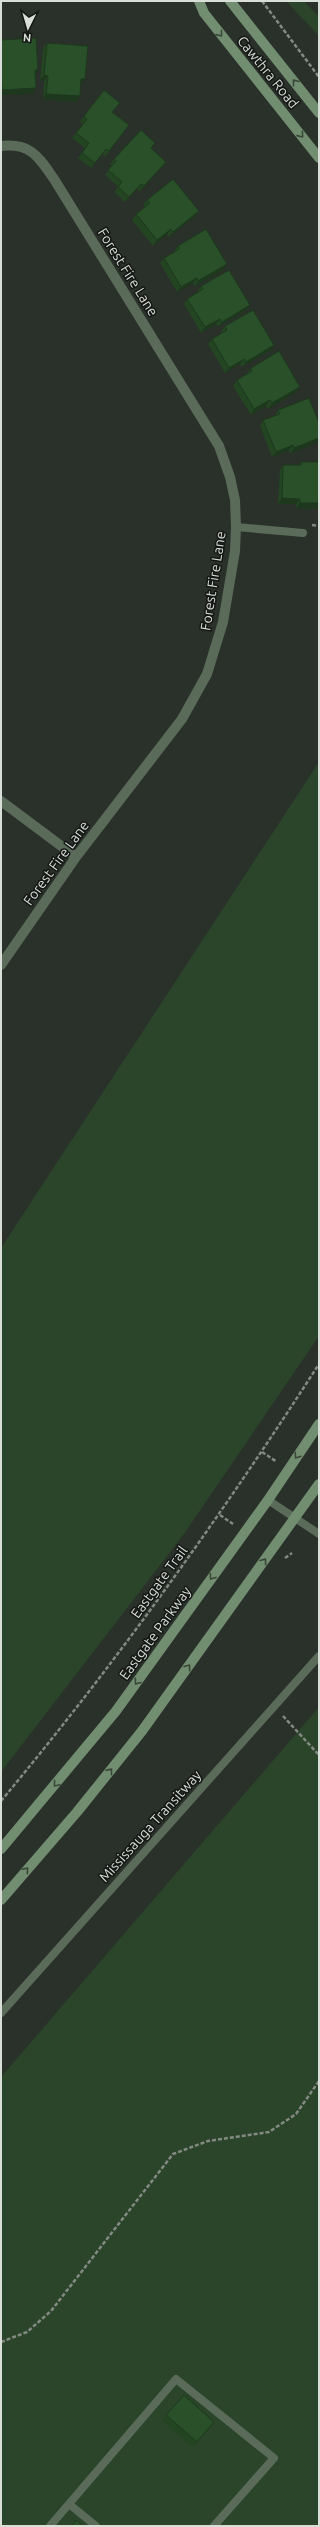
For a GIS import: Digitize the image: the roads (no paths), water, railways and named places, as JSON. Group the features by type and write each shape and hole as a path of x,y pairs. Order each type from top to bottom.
{"main road":[{"name":"Cawthra Road","path":"199,1 204,13 319,158"},
{"name":"Cawthra Road","path":"230,1 319,113"},
{"name":"Eastgate Parkway","path":"1,1849 116,1711 268,1500 319,1424"},
{"path":"1,1900 77,1812 142,1731 319,1484"}],"street":[{"name":"Forest Fire Lane","path":"1,146 18,144 39,157 219,446 230,477 235,500 236,526 235,551 223,622 207,674 182,719 76,857 1,965"},
{"path":"1,801 76,857"}],"lane":[{"path":"236,526 303,533"},
{"path":"268,1500 319,1534"},
{"name":"Mississauga Transitway","path":"1,2013 319,1656"},
{"path":"50,2526 176,2379 274,2458 214,2526"},
{"path":"69,2504 96,2526"}]}
